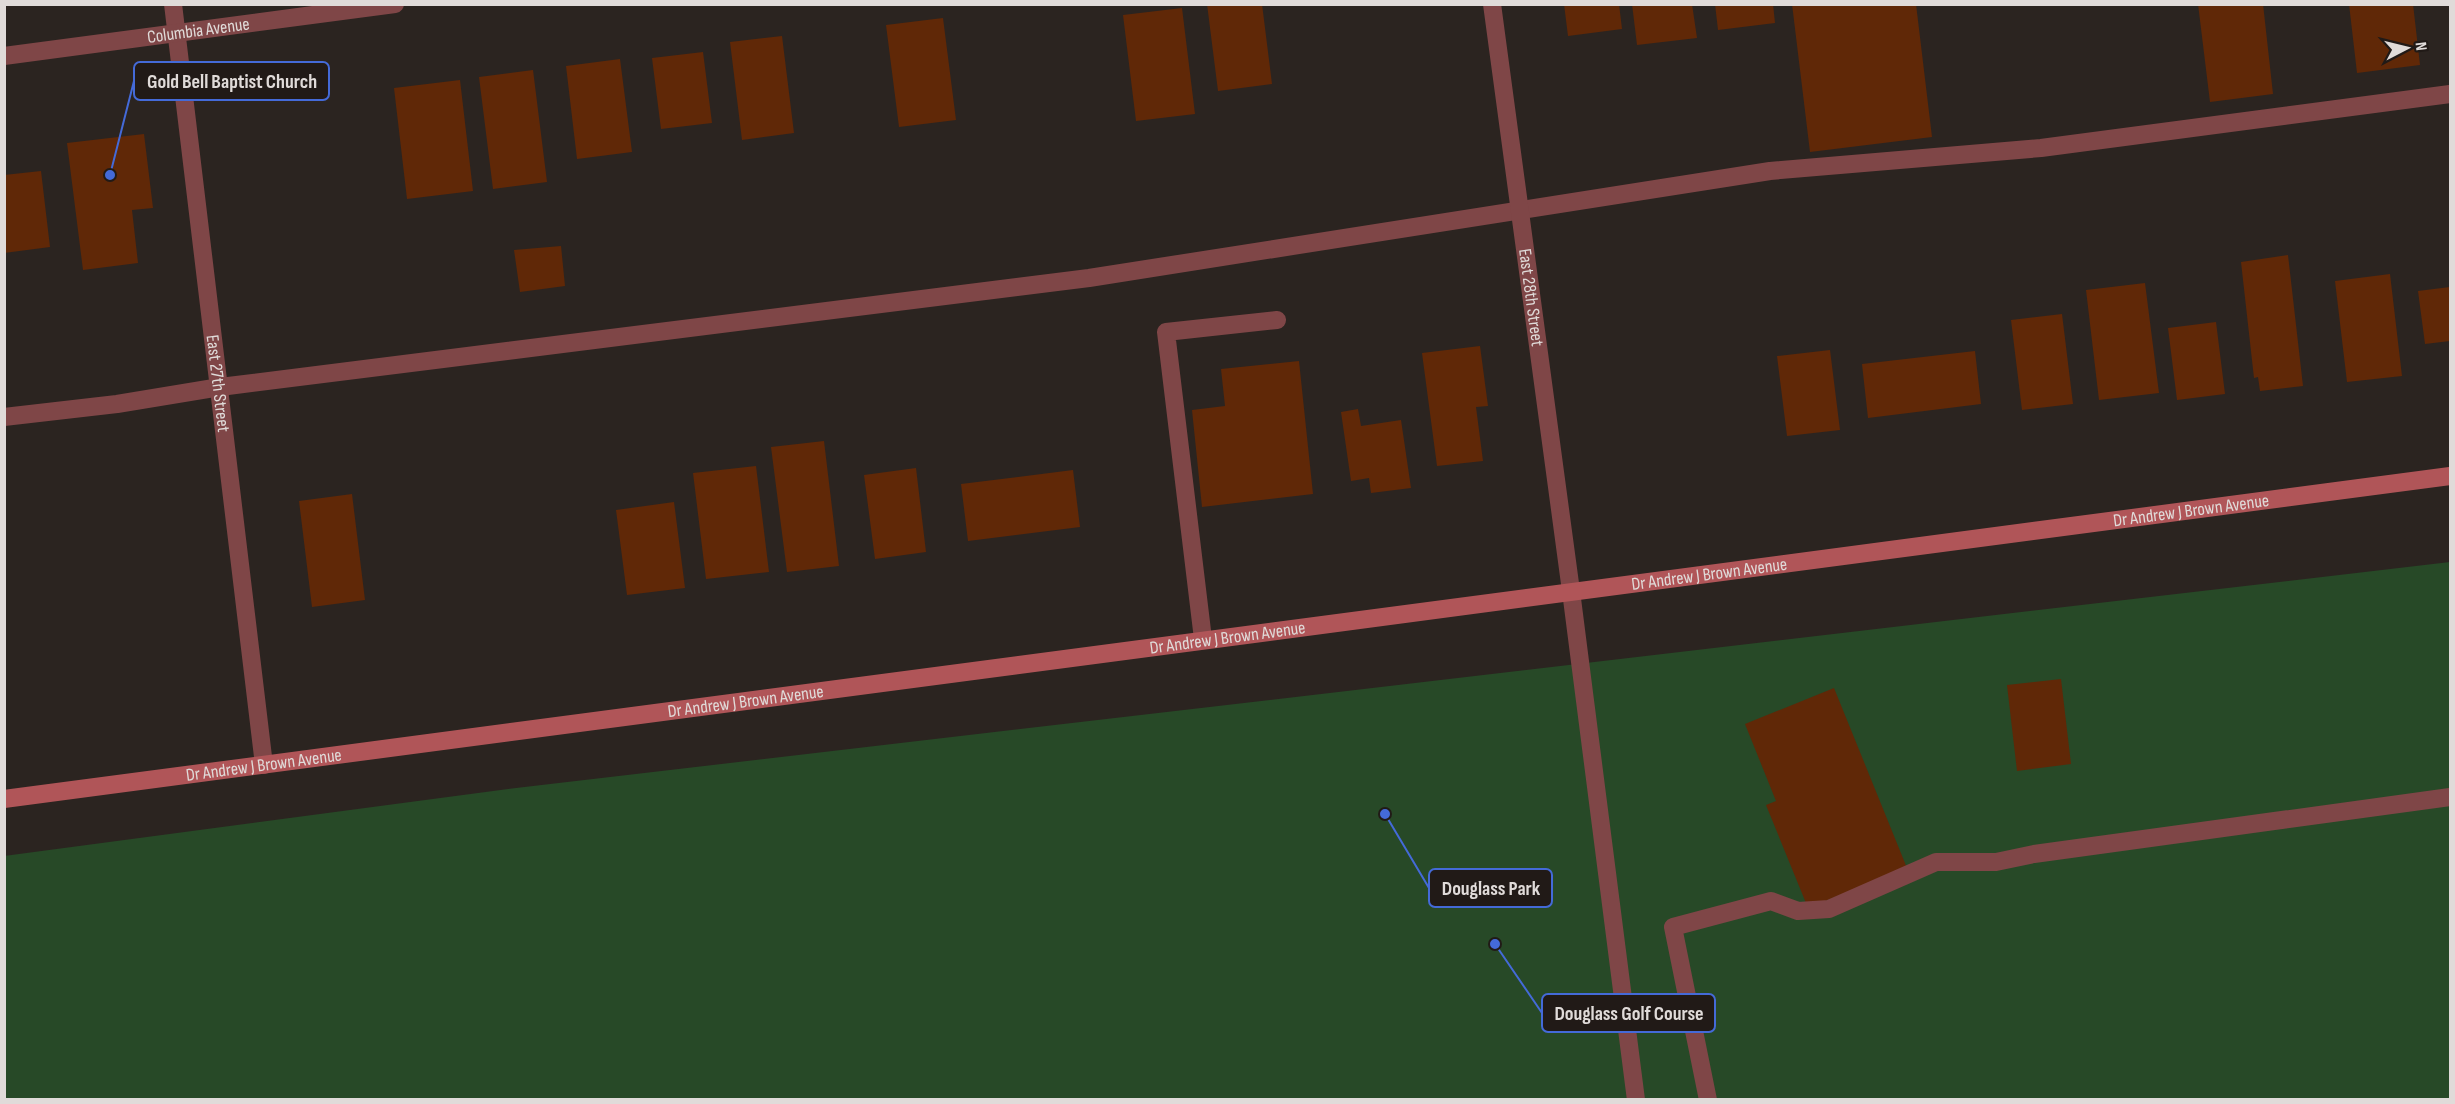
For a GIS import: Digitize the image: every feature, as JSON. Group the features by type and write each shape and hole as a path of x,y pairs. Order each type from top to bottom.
{"main road":[{"name":"Dr Andrew J Brown Avenue","path":"4,799 2451,476"}],"street":[{"name":"East 27th Street","path":"173,4 264,765"},
{"name":"Columbia Avenue","path":"4,56 395,4"},
{"name":"East 28th Street","path":"1492,4 1571,591 1636,1100"},
{"path":"4,417 117,404 220,387 1089,278 1770,171 2041,148 2451,94"},
{"path":"1203,639 1166,332 1277,320"},
{"path":"1708,1100 1674,927 1772,901 1798,911 1829,909 1936,862 1996,862 2034,854 2451,797"}],"green space":[{"path":"2450,562 2450,1099 5,1099 4,856 516,788"}],"building":[{"path":"1207,4 1262,4 1272,84 1218,91"},
{"path":"1564,4 1619,4 1622,29 1568,36"},
{"path":"1632,4 1692,4 1697,38 1637,45"},
{"path":"1715,4 1773,4 1775,23 1718,30"},
{"path":"1792,4 1916,4 1932,137 1810,152"},
{"path":"2198,4 2263,4 2273,94 2210,102"},
{"path":"2349,4 2413,4 2420,65 2357,73"},
{"path":"1182,8 1195,114 1136,121 1123,15"},
{"path":"943,18 956,120 899,127 886,25"},
{"path":"782,36 794,133 742,140 730,42"},
{"path":"703,52 712,123 661,129 652,58"},
{"path":"620,59 632,152 577,159 566,66"},
{"path":"533,70 547,182 493,189 479,77"},
{"path":"460,80 473,191 407,199 394,88"},
{"path":"144,134 153,208 132,210 138,263 83,270 67,143"},
{"path":"41,171 50,247 4,253 4,175"},
{"path":"561,246 565,286 520,292 514,250"},
{"path":"2288,255 2303,386 2260,391 2258,377 2254,378 2241,262"},
{"path":"2390,274 2402,376 2347,382 2335,281"},
{"path":"2145,283 2159,393 2099,400 2086,290"},
{"path":"2450,287 2450,341 2425,344 2418,291"},
{"path":"2062,314 2073,404 2022,410 2011,320"},
{"path":"2216,322 2225,394 2177,400 2168,328"},
{"path":"1480,346 1488,406 1476,407 1483,461 1437,466 1422,353"},
{"path":"1830,350 1840,430 1787,436 1777,356"},
{"path":"1975,351 1981,404 1868,418 1862,364"},
{"path":"1299,361 1313,494 1202,507 1192,410 1225,406 1221,369"},
{"path":"1358,409 1361,426 1401,420 1411,488 1371,493 1369,478 1351,481 1341,412"},
{"path":"824,441 839,566 787,572 771,447"},
{"path":"756,466 769,572 706,579 693,473"},
{"path":"916,468 926,552 875,559 864,475"},
{"path":"1073,470 1080,527 968,541 961,484"},
{"path":"352,494 365,600 312,607 299,501"},
{"path":"674,502 685,588 627,595 616,510"},
{"path":"2061,679 2071,764 2017,771 2007,685"},
{"path":"1834,688 1907,868 1808,908 1766,805 1776,801 1745,724"}],"place":[{"name":"Gold Bell Baptist Church","path":"110,175"},
{"name":"Douglass Park","path":"1385,814"},
{"name":"Douglass Golf Course","path":"1495,944"}]}
